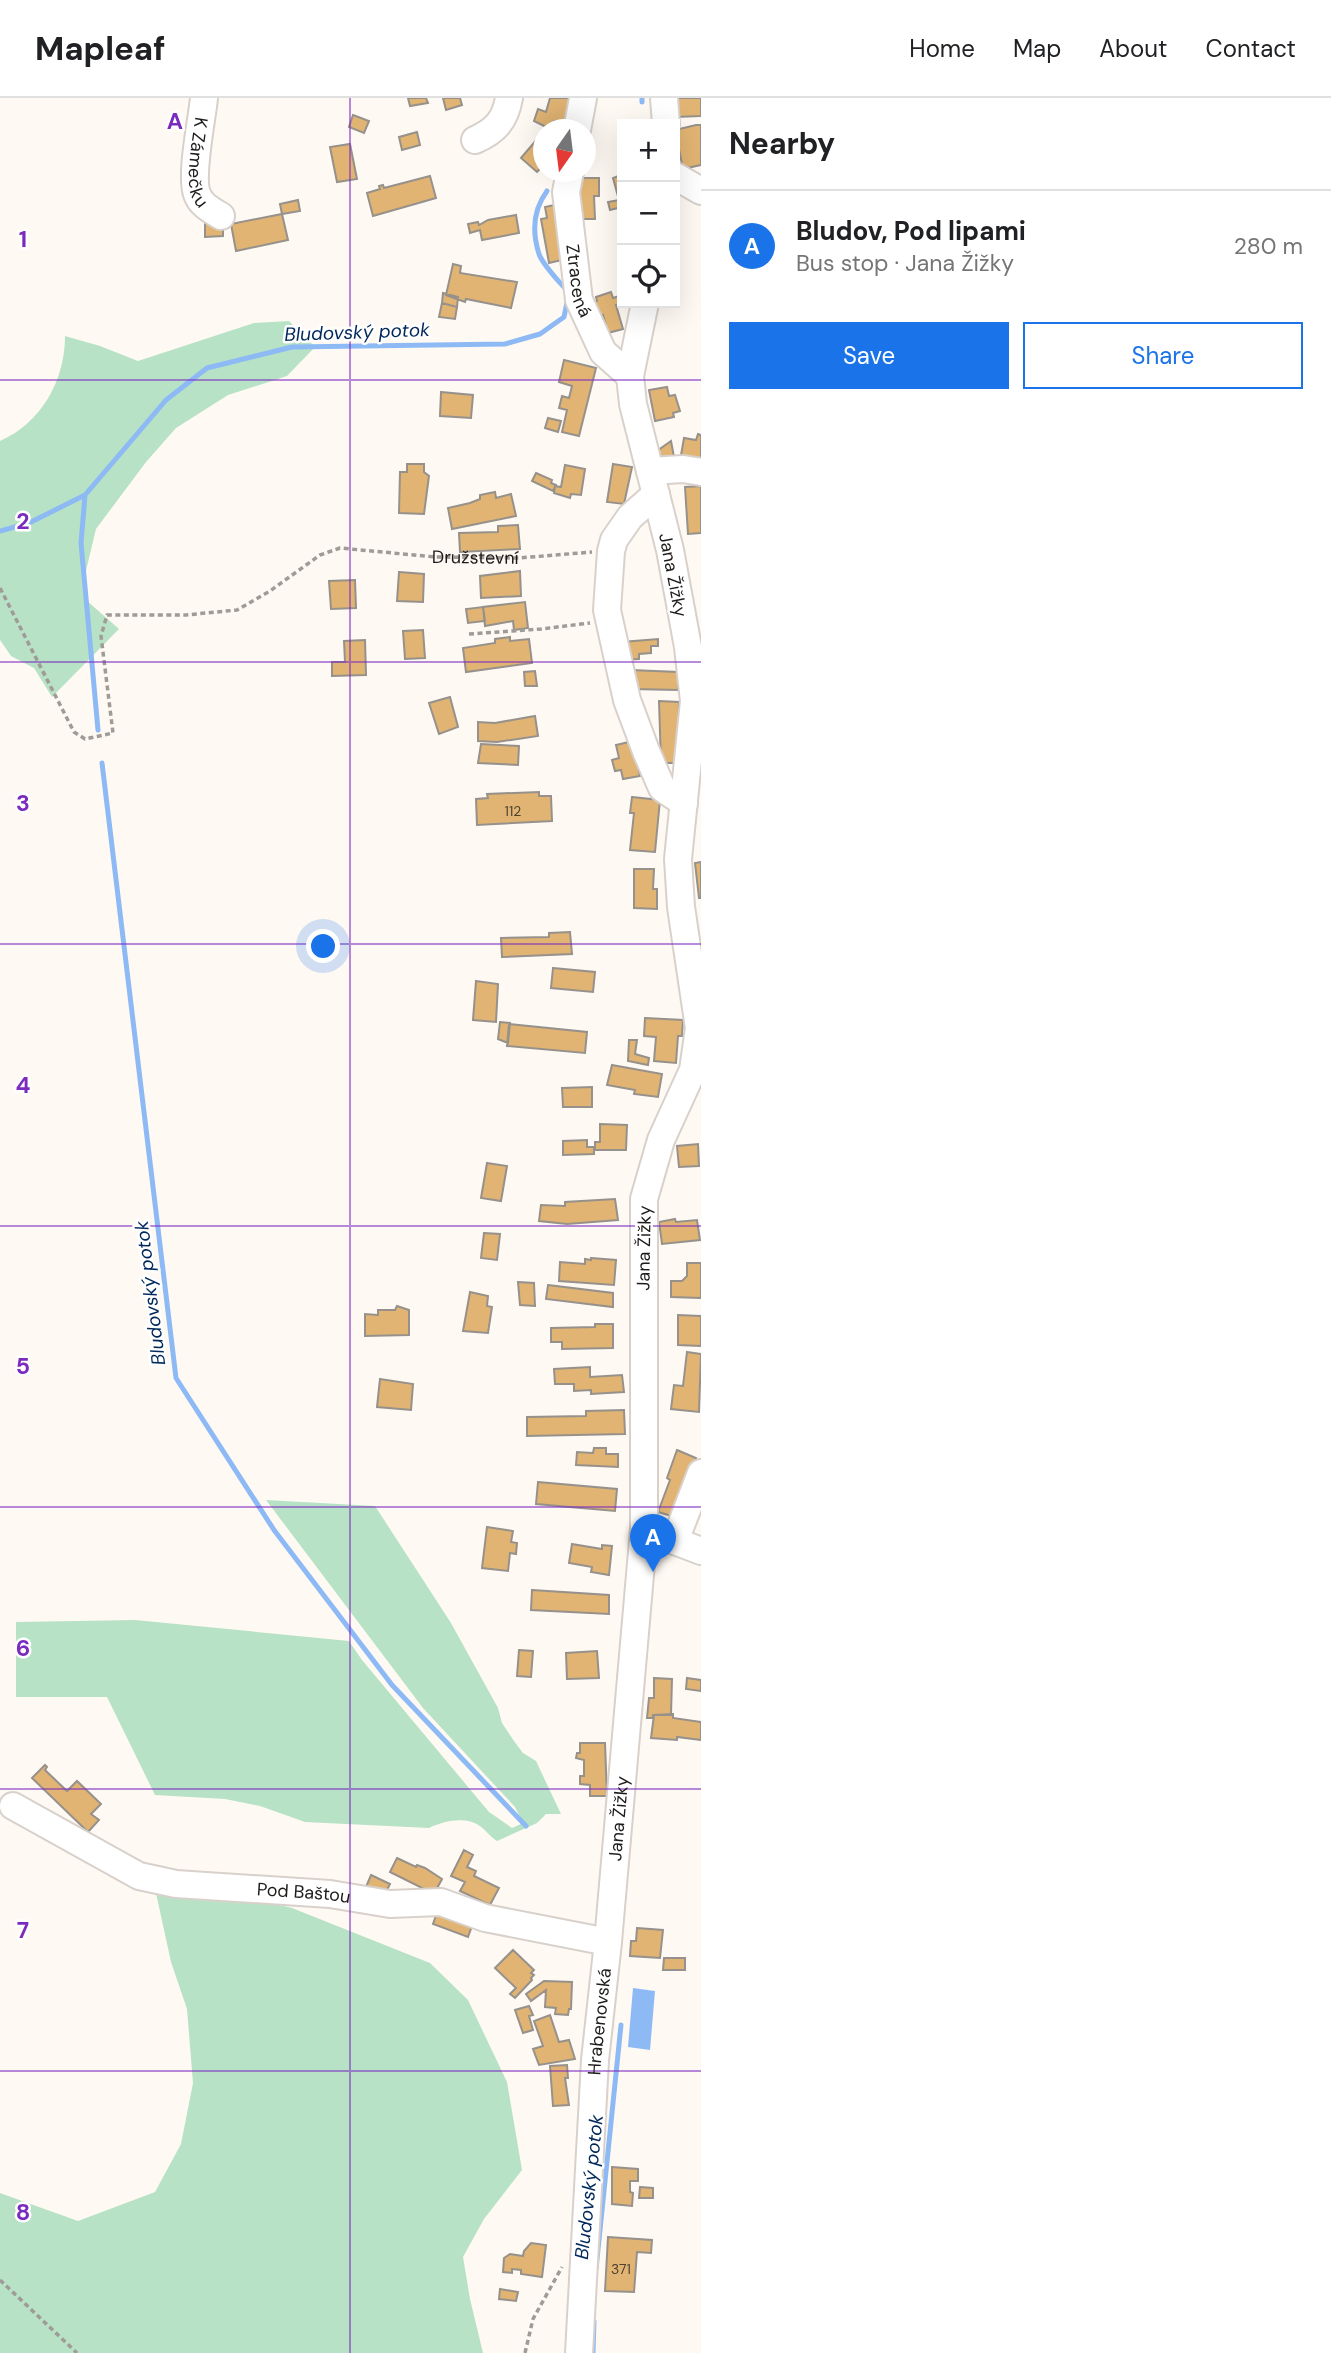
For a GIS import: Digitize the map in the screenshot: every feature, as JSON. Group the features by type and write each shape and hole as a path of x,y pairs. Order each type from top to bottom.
{"street":[{"name":"K Zámečku","path":"204,98 195,179 196,193 202,203 221,216"},
{"path":"475,140 500,125 509,98"},
{"path":"579,119 583,98"},
{"path":"664,98 666,119"},
{"path":"680,179 701,191"},
{"name":"Ztracená","path":"568,182 566,192 579,300 603,352 630,376"},
{"name":"Jana Žižky","path":"608,1942 644,1529 644,1199 661,1140 697,1081 699,1028 691,906 678,859 697,701 670,550 634,404 630,376 644,308"},
{"path":"684,803 662,788 646,751 627,700 607,610 614,540 653,483 683,469 701,472"},
{"path":"675,1541 701,1473"},
{"path":"644,1529 701,1551"},
{"name":"Pod Baštou","path":"13,1806 139,1876 176,1884 330,1894 390,1904 441,1902 485,1918 608,1942"},
{"name":"Hrabenovská","path":"579,2353 595,2060 608,1942"}],"path":[{"name":"Družstevní","path":"0,588 74,732 85,739 113,733 101,636 107,615 186,615 237,610 270,592 320,555 340,548 435,557 519,558 611,551"},
{"path":"469,634 541,629 609,620"},
{"path":"525,2353 533,2319 543,2299 567,2259 584,2246"},
{"path":"0,2280 77,2353"}],"green space":[{"path":"289,321 315,347 287,376 228,395 176,428 146,462 96,529 84,579 86,600 119,629 52,697 34,668 11,656 0,640 0,441 27,423 48,399 61,369 65,336 138,361 254,323"},
{"path":"266,1500 375,1506 451,1623 498,1708 502,1723 523,1753 536,1761 561,1814 546,1814 537,1823 497,1841 480,1826 461,1820 429,1828 305,1822 260,1806 225,1799 155,1795 107,1697 16,1697 16,1622 135,1620 349,1641 489,1812 512,1828 523,1823 515,1807 423,1708"},
{"path":"199,1886 292,1908 430,1963 468,2000 507,2082 522,2170 484,2219 463,2257 483,2353 0,2353 0,2193 78,2221 155,2192 181,2144 193,2083 187,2009 171,1962 156,1893"}],"water":[{"path":"633,1988 655,1991 650,2050 628,2047"}],"building":[{"path":"408,98 426,98 428,103 410,106"},
{"path":"443,98 460,98 462,105 446,110"},
{"path":"550,98 571,98 565,119 535,119 538,109 546,112"},
{"path":"676,98 701,98 701,116 676,117"},
{"path":"353,115 369,121 364,133 349,127"},
{"path":"701,125 701,165 683,169 680,129"},
{"path":"417,132 420,145 402,150 399,137"},
{"path":"350,144 357,179 337,182 330,147"},
{"path":"533,144 533,168 521,158"},
{"path":"430,176 436,198 373,216 367,193 380,189 379,186 383,185 384,188"},
{"path":"617,176 617,193 613,178"},
{"path":"596,178 599,178 599,196 594,196 595,219 580,219 578,182 596,182"},
{"path":"298,200 300,211 282,214 280,204"},
{"path":"617,200 617,208 610,210 608,202"},
{"path":"559,204 570,258 549,263 541,219 547,218 545,207"},
{"path":"282,214 288,240 236,251 231,224"},
{"path":"516,215 519,233 482,240 480,230 470,233 468,224 478,222 479,225 488,220"},
{"path":"205,221 227,222 228,228 223,228 223,236 205,237"},
{"path":"453,264 461,266 460,273 517,282 511,308 466,299 465,302 446,295"},
{"path":"611,292 613,298 617,297 616,305 623,329 608,333 603,315 597,316 594,302 597,301 596,297"},
{"path":"443,293 458,297 457,307 442,303"},
{"path":"442,303 457,307 455,319 439,317"},
{"path":"564,360 596,368 579,436 562,432 567,410 559,408 562,396 569,398 572,386 559,382"},
{"path":"667,387 669,396 675,395 680,411 673,413 674,417 655,421 649,390"},
{"path":"441,392 473,395 471,418 440,416"},
{"path":"548,418 561,421 558,432 545,428"},
{"path":"698,434 701,435 701,465 680,461 684,438 696,440"},
{"path":"671,441 674,457 660,463 657,451"},
{"path":"407,464 424,464 424,472 429,476 424,514 399,513 400,472 407,472"},
{"path":"613,464 632,467 624,504 607,502"},
{"path":"565,465 585,469 581,495 571,494 570,498 554,493 555,486 561,487"},
{"path":"536,473 552,480 551,483 556,485 553,491 532,481"},
{"path":"701,486 701,533 688,534 685,487"},
{"path":"495,492 496,498 511,494 516,516 452,529 448,508 470,503 480,499 480,495"},
{"path":"518,525 520,549 460,552 459,533 498,532 498,526"},
{"path":"520,571 521,596 481,598 480,576"},
{"path":"399,572 424,574 423,602 397,601"},
{"path":"355,580 356,608 331,609 329,581"},
{"path":"525,602 528,628 514,630 513,621 485,626 483,607"},
{"path":"483,607 485,621 468,623 466,609"},
{"path":"423,630 425,658 405,659 403,631"},
{"path":"510,637 510,641 529,639 532,663 466,672 463,648 495,643 495,639"},
{"path":"658,639 658,646 651,646 651,653 639,654 639,659 624,660 622,642"},
{"path":"365,640 366,675 332,676 332,662 345,662 344,641"},
{"path":"631,670 678,672 678,690 630,689"},
{"path":"535,671 537,686 525,686 524,672"},
{"path":"450,697 458,727 439,734 429,703"},
{"path":"659,701 679,702 678,763 661,763"},
{"path":"535,716 538,736 497,742 478,741 478,722 495,723"},
{"path":"633,741 640,776 623,779 621,770 615,771 612,760 619,758 616,745"},
{"path":"481,744 519,746 518,765 478,763"},
{"path":"539,792 539,796 551,796 552,821 477,825 476,799 488,798 487,794"},
{"path":"632,797 660,800 655,852 630,850 634,813 630,813"},
{"path":"701,862 701,898 699,898 695,863"},
{"path":"634,869 654,869 653,889 657,889 657,909 634,908"},
{"path":"570,932 572,954 502,957 501,938 549,937 549,933"},
{"path":"553,968 595,972 593,992 551,988"},
{"path":"476,981 498,984 496,1022 473,1020"},
{"path":"645,1018 683,1020 682,1036 678,1036 676,1063 654,1061 656,1037 644,1036"},
{"path":"500,1022 510,1023 508,1043 498,1039"},
{"path":"509,1024 587,1032 585,1053 507,1046"},
{"path":"629,1040 637,1040 635,1054 649,1058 648,1065 628,1061"},
{"path":"612,1065 662,1074 658,1097 634,1094 635,1090 607,1085"},
{"path":"592,1087 592,1107 563,1107 562,1088"},
{"path":"600,1124 627,1125 626,1150 595,1150 595,1142 600,1142"},
{"path":"587,1140 587,1147 594,1147 594,1154 563,1155 563,1141"},
{"path":"698,1144 699,1166 679,1167 677,1146"},
{"path":"487,1163 507,1166 501,1201 481,1198"},
{"path":"615,1199 618,1220 567,1224 539,1221 541,1205 565,1206 565,1202"},
{"path":"675,1219 676,1222 697,1220 700,1240 662,1244 659,1222"},
{"path":"484,1233 500,1234 497,1260 481,1258"},
{"path":"585,1259 616,1260 614,1285 559,1281 560,1262 585,1264"},
{"path":"687,1263 701,1263 701,1298 671,1297 671,1281 682,1281 687,1276"},
{"path":"518,1282 534,1283 535,1306 520,1305"},
{"path":"548,1285 613,1293 613,1307 546,1299"},
{"path":"470,1292 488,1296 487,1306 492,1307 488,1333 463,1331"},
{"path":"397,1306 409,1310 409,1335 365,1336 365,1314 378,1315 378,1310 395,1310"},
{"path":"678,1315 701,1316 701,1346 678,1345"},
{"path":"595,1324 613,1324 613,1348 562,1349 562,1342 551,1342 551,1328 595,1327"},
{"path":"687,1352 701,1354 699,1412 671,1409 674,1385 683,1386"},
{"path":"590,1367 590,1377 622,1375 624,1392 591,1394 591,1390 574,1391 574,1384 555,1384 554,1369"},
{"path":"380,1379 413,1384 411,1410 377,1407"},
{"path":"624,1410 625,1434 527,1436 527,1417 586,1416 586,1411"},
{"path":"594,1448 606,1448 606,1454 618,1454 618,1467 576,1465 577,1452 593,1453"},
{"path":"677,1450 696,1458 675,1517 658,1512"},
{"path":"538,1482 617,1489 615,1511 536,1504"},
{"path":"487,1527 513,1531 511,1542 517,1543 516,1554 510,1553 508,1571 482,1568"},
{"path":"572,1544 602,1549 602,1545 612,1546 609,1575 591,1572 592,1567 569,1563"},
{"path":"532,1590 609,1595 609,1614 531,1610"},
{"path":"519,1650 533,1651 531,1677 517,1676"},
{"path":"597,1651 599,1678 567,1679 566,1653"},
{"path":"654,1678 672,1679 671,1715 653,1715 653,1718 647,1718 649,1698 654,1698"},
{"path":"687,1678 701,1680 701,1691 686,1689"},
{"path":"673,1714 673,1718 701,1722 701,1740 651,1738 654,1715"},
{"path":"580,1743 605,1743 607,1796 590,1796 590,1785 580,1784 580,1776 584,1776 584,1760 576,1758 577,1753 580,1753"},
{"path":"45,1765 45,1770 67,1791 77,1781 101,1804 91,1814 99,1820 88,1832 32,1778"},
{"path":"464,1850 473,1855 467,1867 476,1871 474,1876 499,1888 490,1905 460,1891 465,1882 451,1876"},
{"path":"397,1858 425,1868 442,1879 434,1894 390,1872"},
{"path":"371,1875 390,1884 385,1894 366,1887"},
{"path":"438,1910 473,1923 468,1937 433,1924"},
{"path":"637,1928 663,1930 660,1958 630,1956 631,1941 636,1941"},
{"path":"513,1950 534,1970 531,1973 534,1975 532,1980 515,1998 510,1994 516,1988 495,1968"},
{"path":"664,1958 685,1958 685,1970 663,1970"},
{"path":"544,1981 572,1982 571,2009 568,2015 555,2014 556,2008 545,2007 546,1990 531,2001 526,1994"},
{"path":"529,2006 533,2015 529,2016 533,2030 523,2033 515,2010"},
{"path":"550,2015 559,2042 569,2040 575,2059 539,2065 533,2049 543,2046 534,2021"},
{"path":"567,2065 568,2078 565,2078 569,2105 553,2106 550,2066"},
{"path":"612,2167 638,2169 638,2181 630,2181 632,2206 612,2204"},
{"path":"640,2187 653,2188 653,2198 639,2198"},
{"path":"608,2237 652,2240 651,2253 637,2252 634,2292 605,2291"},
{"path":"531,2243 546,2245 542,2277 521,2274 521,2270 503,2272 504,2258 510,2254 523,2256"},
{"path":"500,2289 518,2292 516,2301 499,2299"}],"waterway":[{"name":"Bludovský potok","path":"98,730 81,543 85,495 166,400 207,368 292,347 505,344 540,334 564,317 569,293 545,264 537,246 536,213 547,191"},
{"path":"0,531 29,523 85,495"},
{"name":"Bludovský potok","path":"102,763 176,1378 274,1530 392,1685 526,1826"},
{"name":"Bludovský potok","path":"596,2269 621,2025"},
{"name":"Bludovský potok","path":"593,2353 594,2321"}],"place":[{"name":"Bludov, Pod lipami","path":"653,1572"}]}
